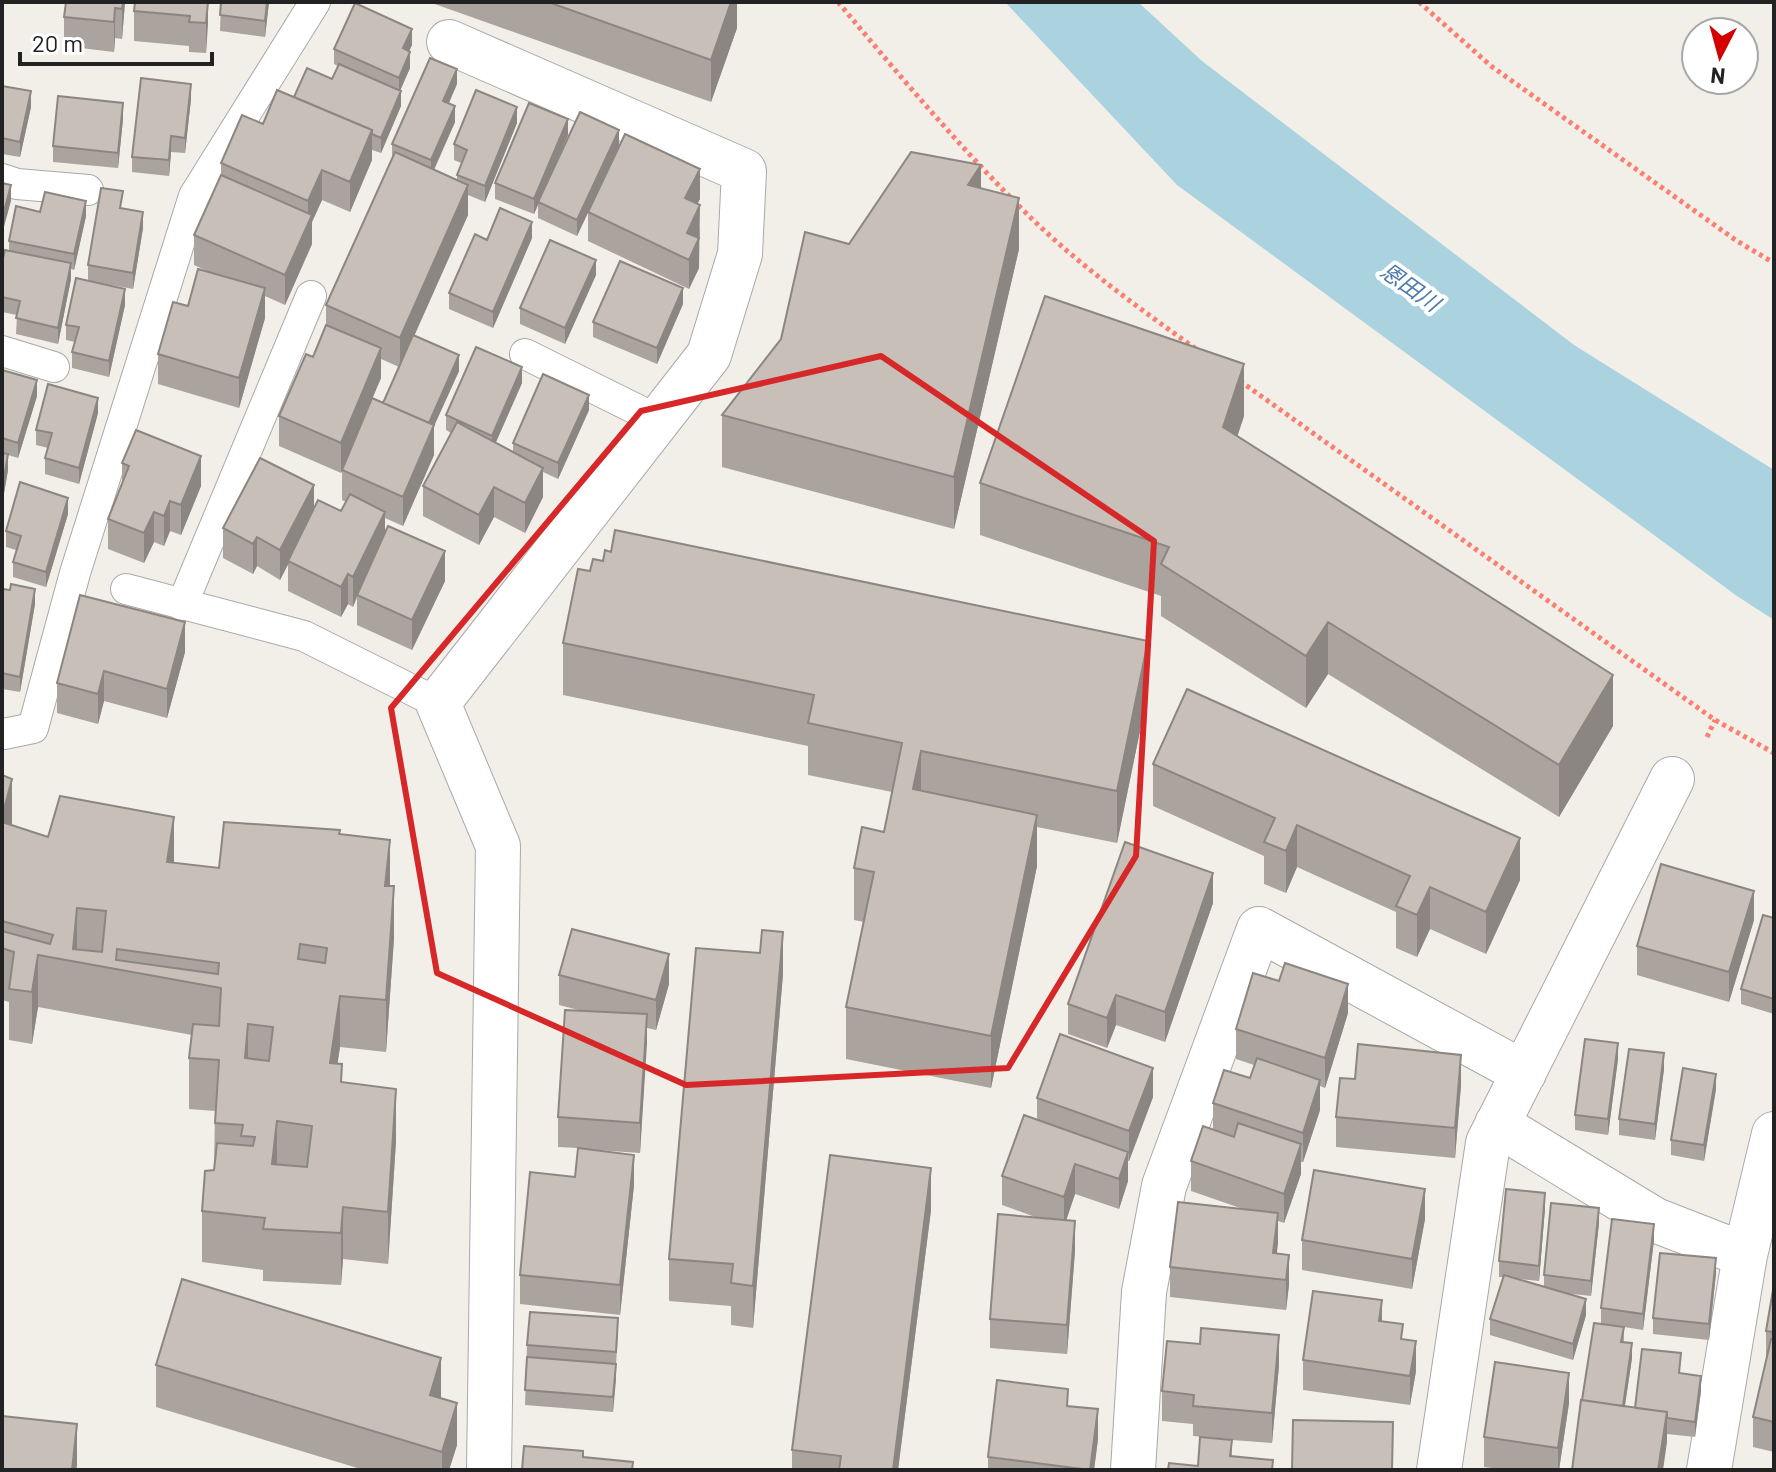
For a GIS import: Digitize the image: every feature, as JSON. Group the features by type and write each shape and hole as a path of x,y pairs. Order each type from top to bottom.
{"street":[{"path":"449,42 744,171 740,254 709,355 438,703 498,846 489,1470"},
{"path":"1439,1470 1488,1143 1672,779"},
{"path":"1133,1470 1144,1292 1164,1186 1259,929 1524,1073"},
{"path":"1497,1124 1655,1220 1745,1255"},
{"path":"1709,1470 1745,1255 1774,1134"}],"lane":[{"path":"2,733 33,728 75,573 194,196 315,2"},
{"path":"2,179 17,184 88,190"},
{"path":"182,605 311,296"},
{"path":"2,351 54,367"},
{"path":"525,354 658,420"},
{"path":"126,589 304,636 438,703"}],"path":[{"path":"838,2 916,95 1030,216 1084,265 1201,353"},
{"path":"1419,2 1491,66 1737,241 1774,263"},
{"path":"1240,381 1715,720 1774,753"},
{"path":"1706,738 1715,720"}],"highlighted area":[{"path":"881,356 1154,541 1136,856 1008,1068 686,1085 437,973 391,708 641,411"}],"water":[{"name":"恩田川","path":"1005,2 1138,2 1202,61 1574,345 1774,470 1774,620 1177,185"}],"building":[{"path":"66,2 123,2 122,9 115,8 114,22 64,17"},
{"path":"135,2 208,2 206,23 189,22 190,16 134,11"},
{"path":"221,2 267,2 265,21 220,15"},
{"path":"548,2 731,2 711,60"},
{"path":"355,3 412,29 403,48 410,52 399,78 334,49"},
{"path":"430,58 457,69 443,101 455,106 431,160 392,144"},
{"path":"339,64 401,91 381,138 372,134 372,130 294,97 307,68 332,79"},
{"path":"141,78 191,84 185,138 171,136 169,160 132,157"},
{"path":"2,86 31,91 20,142 2,138"},
{"path":"277,90 372,130 350,182 322,170 308,201 221,163 242,115 263,124"},
{"path":"476,90 517,107 485,186 457,175 467,150 454,144"},
{"path":"58,96 123,103 118,153 53,146"},
{"path":"529,103 568,119 534,199 495,183"},
{"path":"580,112 619,130 577,220 538,202"},
{"path":"625,134 700,169 685,198 700,205 687,233 699,238 689,260 588,212"},
{"path":"395,152 468,185 400,338 326,305"},
{"path":"911,152 981,165 968,185 1019,198 954,477 722,415 781,339 805,232 849,244"},
{"path":"221,175 312,215 285,275 194,235"},
{"path":"2,183 11,185 2,219"},
{"path":"101,188 123,191 120,208 143,212 133,273 88,265"},
{"path":"45,192 86,201 74,254 9,241 16,206 40,212"},
{"path":"500,208 532,222 493,312 449,293 475,234 487,240"},
{"path":"550,240 596,260 565,328 520,308"},
{"path":"5,250 71,263 58,328 16,318 20,301 2,297"},
{"path":"620,261 683,288 657,348 593,322"},
{"path":"198,269 265,288 239,378 158,354 173,302 188,306"},
{"path":"76,278 125,289 109,361 72,352 79,327 66,325"},
{"path":"1045,296 1244,364 1223,427 1613,675 1559,765 1328,622 1306,656 1161,564 1169,547 980,483"},
{"path":"326,325 381,348 341,443 279,416 306,354 313,357"},
{"path":"413,335 459,355 429,423 383,403"},
{"path":"476,347 522,367 492,436 446,415"},
{"path":"2,370 37,380 18,443 2,438"},
{"path":"543,374 589,395 558,463 513,443"},
{"path":"48,384 98,398 79,468 45,458 52,433 36,430"},
{"path":"372,398 434,425 403,497 342,470"},
{"path":"457,422 543,468 525,503 494,487 479,515 423,486"},
{"path":"136,430 201,456 181,505 170,501 164,516 154,512 144,533 108,519 129,466 122,463"},
{"path":"2,453 8,454 2,489"},
{"path":"260,458 314,485 280,550 257,537 253,544 223,528"},
{"path":"20,482 68,498 46,572 13,562 21,536 6,531"},
{"path":"350,494 385,512 353,577 348,574 341,587 288,561 318,500 341,511"},
{"path":"388,526 445,551 412,620 357,595"},
{"path":"615,530 1148,641 1117,791 921,751 913,789 1037,815 991,1036 846,1007 874,872 854,868 862,827 884,832 902,743 808,723 814,695 563,643 578,569 590,571 593,559 603,561 605,550 611,552"},
{"path":"11,584 35,589 20,677 2,673 2,589 10,590"},
{"path":"80,595 185,622 167,689 104,671 98,694 57,683"},
{"path":"1187,689 1520,838 1486,912 1430,887 1417,915 1396,906 1410,876 1297,825 1286,851 1264,842 1275,818 1153,764"},
{"path":"2,775 12,779 2,817"},
{"path":"60,796 174,817 167,862 219,868 224,822 340,830 339,834 390,840 385,886 394,886 386,1000 340,996 330,1063 342,1064 341,1082 396,1089 388,1212 343,1207 341,1233 263,1229 265,1218 202,1211 205,1171 214,1170 217,1143 253,1146 255,1137 241,1136 243,1125 215,1123 219,1060 189,1058 193,1024 219,1026 221,988 38,955 32,992 9,989 14,952 2,948 2,931 50,944 53,935 2,921 2,822 48,837","holes":["77,908 106,911 102,952 73,949","300,944 327,948 325,963 298,959","117,949 219,963 218,974 116,960","248,1024 273,1027 269,1061 245,1058","277,1121 312,1126 307,1167 272,1164"]},
{"path":"1125,842 1213,873 1165,1012 1116,995 1107,1018 1068,1004"},
{"path":"1661,864 1754,891 1729,972 1637,946"},
{"path":"1763,915 1774,918 1774,999 1741,989"},
{"path":"572,929 669,954 656,1000 559,975"},
{"path":"762,930 783,932 753,1286 731,1283 733,1264 669,1259 696,948 760,953"},
{"path":"1285,963 1348,984 1325,1058 1236,1029 1253,973 1279,981"},
{"path":"565,1010 647,1014 640,1123 558,1117"},
{"path":"1060,1034 1153,1068 1129,1131 1037,1098"},
{"path":"1585,1039 1618,1043 1608,1119 1575,1115"},
{"path":"1358,1044 1461,1055 1455,1128 1336,1117 1340,1078 1355,1079"},
{"path":"1629,1049 1664,1053 1655,1124 1619,1119"},
{"path":"1257,1058 1320,1080 1303,1133 1213,1103 1224,1070 1250,1078"},
{"path":"1683,1068 1716,1074 1704,1145 1671,1140"},
{"path":"1024,1115 1128,1152 1119,1179 1075,1164 1064,1197 1002,1176"},
{"path":"1238,1123 1301,1144 1284,1194 1191,1161 1203,1126 1234,1137"},
{"path":"578,1148 634,1155 620,1285 520,1275 530,1172 575,1177"},
{"path":"830,1155 931,1168 893,1470 839,1470 841,1456 792,1450"},
{"path":"1314,1170 1425,1189 1412,1259 1302,1240"},
{"path":"1506,1189 1545,1193 1539,1266 1499,1261"},
{"path":"1178,1202 1278,1213 1273,1253 1289,1255 1286,1280 1170,1267"},
{"path":"1551,1203 1599,1208 1591,1281 1544,1275"},
{"path":"998,1214 1075,1221 1067,1325 990,1319"},
{"path":"1612,1219 1654,1224 1643,1314 1601,1308"},
{"path":"1660,1253 1716,1258 1709,1324 1653,1318"},
{"path":"1504,1275 1586,1299 1573,1344 1490,1319"},
{"path":"182,1279 441,1358 430,1395 457,1403 442,1452 156,1365"},
{"path":"1774,1284 1774,1332 1766,1331"},
{"path":"1313,1291 1382,1300 1379,1321 1403,1324 1401,1339 1416,1341 1410,1376 1303,1360"},
{"path":"530,1312 618,1318 616,1352 527,1345"},
{"path":"1594,1323 1624,1327 1621,1342 1632,1343 1623,1406 1582,1400"},
{"path":"1201,1328 1279,1335 1272,1413 1193,1406 1194,1395 1162,1391 1167,1341 1200,1344"},
{"path":"1771,1339 1774,1339 1774,1422 1753,1417"},
{"path":"1642,1349 1681,1353 1679,1373 1701,1376 1695,1422 1667,1418 1667,1412 1635,1408"},
{"path":"527,1357 616,1364 613,1397 525,1390"},
{"path":"1495,1362 1569,1373 1558,1448 1484,1437"},
{"path":"997,1380 1068,1389 1067,1406 1098,1409 1090,1470 988,1457"},
{"path":"1581,1400 1667,1412 1658,1470 1572,1470"},
{"path":"2,1416 77,1424 72,1470 2,1470"},
{"path":"1293,1420 1393,1422 1392,1470 1292,1470"},
{"path":"1200,1437 1232,1440 1230,1456 1273,1460 1272,1470 1168,1470 1169,1463 1198,1466"},
{"path":"524,1446 583,1451 583,1457 633,1462 632,1470 522,1470"}]}
